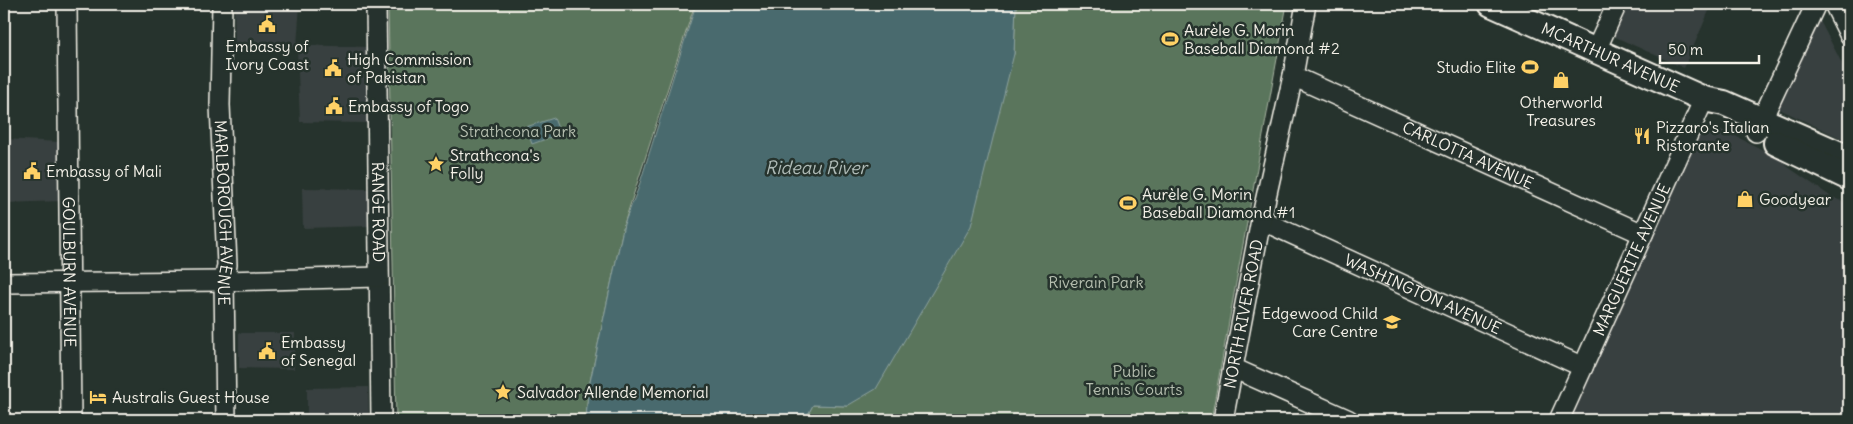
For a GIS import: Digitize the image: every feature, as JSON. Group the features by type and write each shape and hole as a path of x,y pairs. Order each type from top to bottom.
{"main road":[{"name":"MCARTHUR AVENUE","path":"1491,4 1704,99 1719,112 1849,158"},
{"name":"MCARTHUR AVENUE","path":"1759,126 1849,178"}],"street":[{"name":"GOULBURN AVENUE","path":"67,4 72,420"},
{"name":"MARLBOROUGH AVENUE","path":"222,4 220,105 227,265 224,281 226,420"},
{"name":"RANGE ROAD","path":"376,4 382,420"},
{"name":"NORTH RIVER ROAD","path":"1223,420 1261,220 1306,4"},
{"path":"1596,50 1617,4"},
{"path":"1759,126 1816,4"},
{"path":"1834,4 1849,34"},
{"name":"CARLOTTA AVENUE","path":"1292,76 1643,234"},
{"name":"MARGUERITE AVENUE","path":"1560,420 1704,99"},
{"name":"WASHINGTON AVENUE","path":"1261,220 1583,367"},
{"path":"4,283 224,281 379,277"},
{"path":"1233,368 1349,420"}],"shaded area":[{"path":"234,4 300,4 297,45 367,47 368,123 300,122 297,48 235,46"},
{"path":"1625,4 1712,4 1684,68 1611,35"},
{"path":"1819,19 1849,77 1849,142 1777,108"},
{"path":"1704,125 1729,133 1783,160 1788,167 1830,196 1849,204 1849,420 1570,420"},
{"name":"Embassy of Mali","path":"4,139 60,142 61,201 4,203"},
{"path":"302,188 369,189 370,226 303,228"},
{"name":"Embassy of Senegal","path":"239,333 295,333 294,369 239,368"},
{"path":"368,387 369,420 307,420 307,388"}],"green space":[{"name":"Strathcona Park","path":"388,4 695,4 624,224 588,391 586,420 396,420"},
{"name":"Riverain Park","path":"1016,4 1287,4 1211,420 805,420 813,405 847,406 1014,54"}],"water":[{"name":"Rideau River","path":"696,4 1016,4 1014,54 971,226 876,389 847,406 813,405 805,420 586,420 588,391 624,224 638,189"},
{"path":"554,118 560,134 532,144 526,127"}],"place":[{"name":"Embassy of Ivory Coast","path":"267,24"},
{"name":"Aurèle G. Morin Baseball Diamond #2","path":"1170,39"},
{"name":"Studio Elite","path":"1530,67"},
{"name":"High Commission of Pakistan","path":"333,68"},
{"name":"Otherworld Treasures","path":"1561,80"},
{"name":"Embassy of Togo","path":"334,106"},
{"name":"Pizzaro's Italian Ristorante","path":"1642,136"},
{"name":"Strathcona's Folly","path":"436,164"},
{"name":"Embassy of Mali","path":"32,171"},
{"name":"Goodyear","path":"1745,199"},
{"name":"Aurèle G. Morin Baseball Diamond #1","path":"1128,203"},
{"name":"Edgewood Child Care Centre","path":"1392,322"},
{"name":"Embassy of Senegal","path":"267,351"},
{"name":"Salvador Allende Memorial","path":"503,392"},
{"name":"Australis Guest House","path":"98,397"}],"park label":[{"name":"Public Tennis Courts","path":"1134,380"}]}
